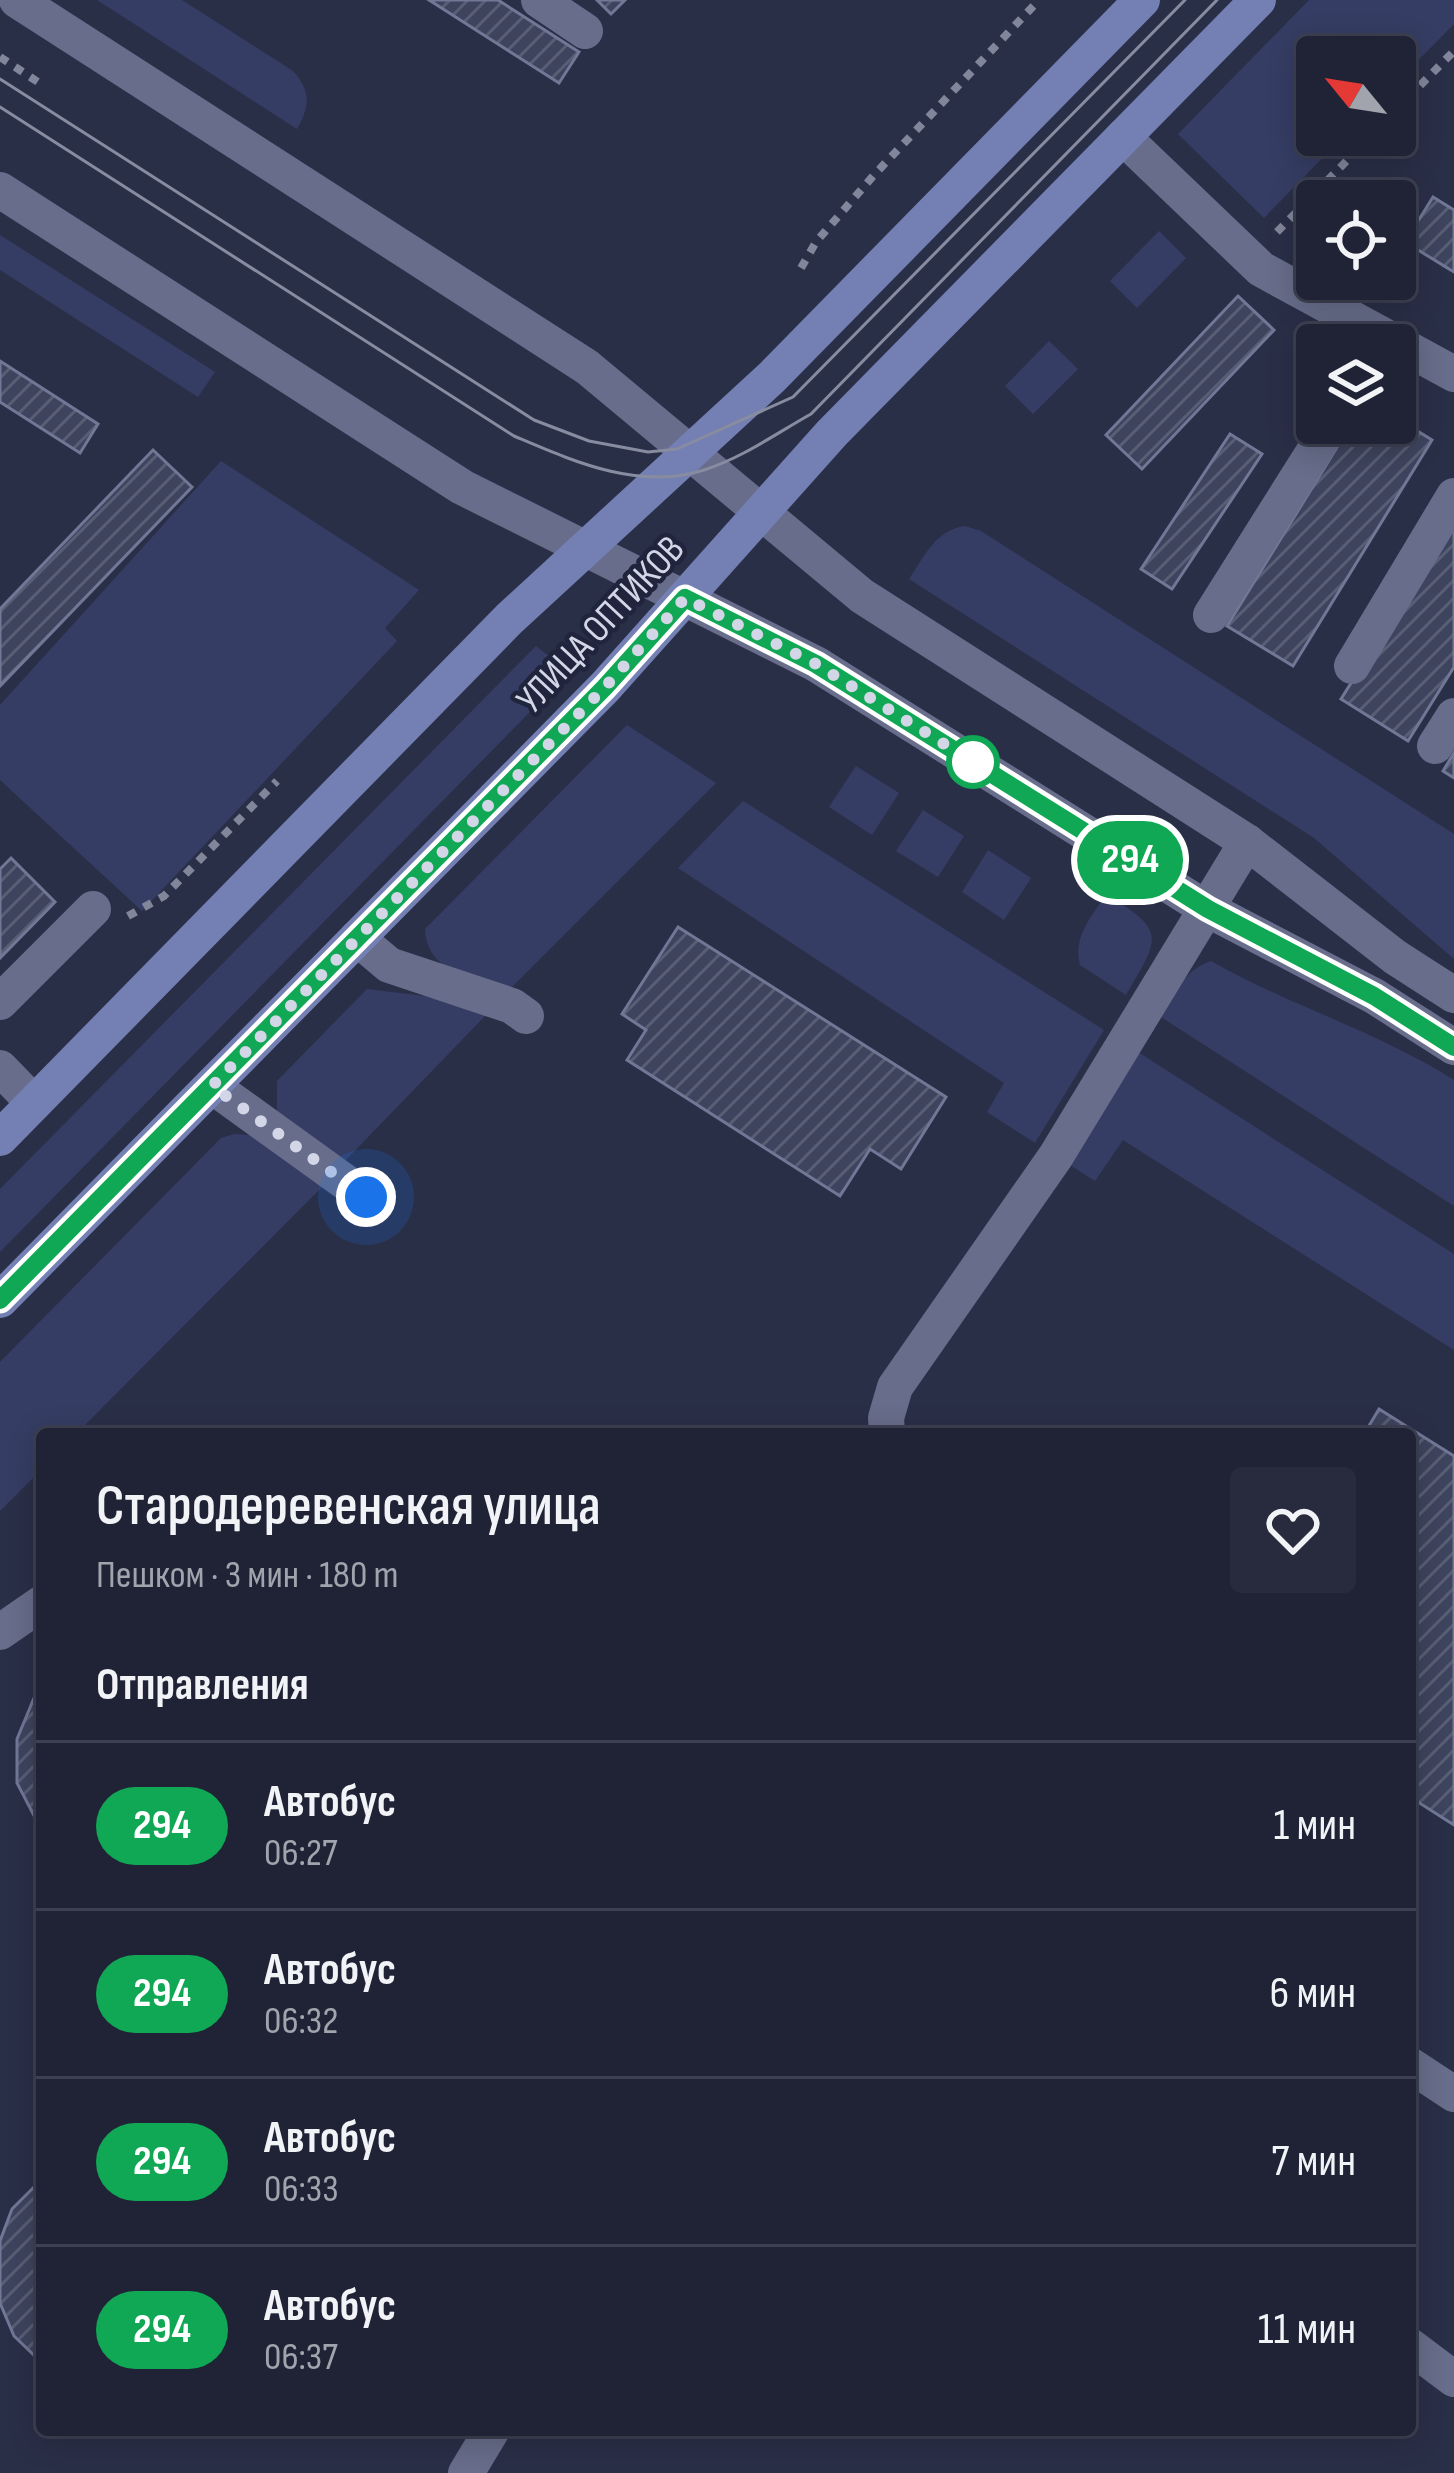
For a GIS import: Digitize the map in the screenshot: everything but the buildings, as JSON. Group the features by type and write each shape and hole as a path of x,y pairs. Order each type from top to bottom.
{"main road":[{"name":"УЛИЦА ОПТИКОВ","path":"0,1138 392,736 584,549 772,377 1142,0"},
{"name":"УЛИЦА ОПТИКОВ","path":"0,1300 605,687 848,416 1258,0"}],"street":[{"path":"17,0 587,367 862,596 1247,842 1395,957 1454,995"},
{"path":"541,1 585,31"},
{"path":"1123,137 1262,268 1356,324"},
{"path":"0,190 462,487 816,664 1208,909 1374,996 1454,1047"},
{"path":"1416,356 1454,374"},
{"path":"1211,615 1319,444"},
{"path":"1352,666 1454,496"},
{"path":"887,1428 895,1387 1056,1156 1247,842"},
{"path":"0,1003 93,909"},
{"path":"357,938 389,965 512,1006 526,1016"},
{"path":"0,1068 34,1103"},
{"path":"212,1086 366,1197"},
{"path":"0,1632 36,1608"},
{"path":"1416,2069 1454,2094"},
{"path":"1416,2350 1454,2379"},
{"path":"466,2473 488,2436"}],"path":[{"path":"800,268 816,242 874,175 1040,0"},
{"path":"1416,90 1454,51"},
{"path":"0,57 44,86"},
{"path":"1251,259 1352,156"},
{"path":"93,909 126,917 164,896 277,781"}],"shaded area":[{"path":"97,0 182,0 293,71 307,99 297,129"},
{"path":"1309,0 1454,0 1454,24 1416,63 1416,36 1296,36 1296,156 1325,156 1296,180 1264,218 1178,134"},
{"path":"1159,231 1186,258 1137,308 1110,281"},
{"path":"0,235 215,372 198,397 0,270"},
{"path":"1049,341 1078,369 1033,414 1005,386"},
{"path":"221,461 419,590 385,628 397,641 142,911 0,780 0,705"},
{"path":"965,526 981,531 1454,834 1454,959 1314,838 909,579 938,538"},
{"path":"536,646 569,672 0,1252 0,1189"},
{"path":"627,725 716,783 508,991 443,965 428,944 425,929"},
{"path":"856,766 899,793 872,835 829,807"},
{"path":"743,801 1104,1030 1035,1143 987,1112 1004,1083 678,868"},
{"path":"923,810 964,836 938,877 896,851"},
{"path":"988,850 1031,878 1004,920 962,892"},
{"path":"1106,894 1139,917 1152,936 1146,960 1126,995 1080,965 1078,955 1081,936"},
{"path":"1211,961 1395,1047 1454,1080 1454,1206 1161,1017 1187,977"},
{"path":"367,989 441,998 486,1015 342,1164 277,1112 277,1081"},
{"path":"1138,1052 1454,1254 1454,1350 1123,1140 1095,1181 1070,1165"},
{"path":"250,1135 326,1183 82,1428 36,1428 36,1475 0,1511 0,1362 221,1138"}],"tram line":[{"path":"0,79 534,420 589,441 648,452 677,449 793,397 1185,0"},
{"path":"0,107 514,436 606,470 679,476 732,459 811,414 1217,0"}],"bus line":[{"name":"294","path":"0,1300 605,687 685,598 816,664 1208,909 1374,996 1454,1047"}],"route":[{"path":"366,1197 212,1086 605,687 685,598 816,664 973,762"}]}
